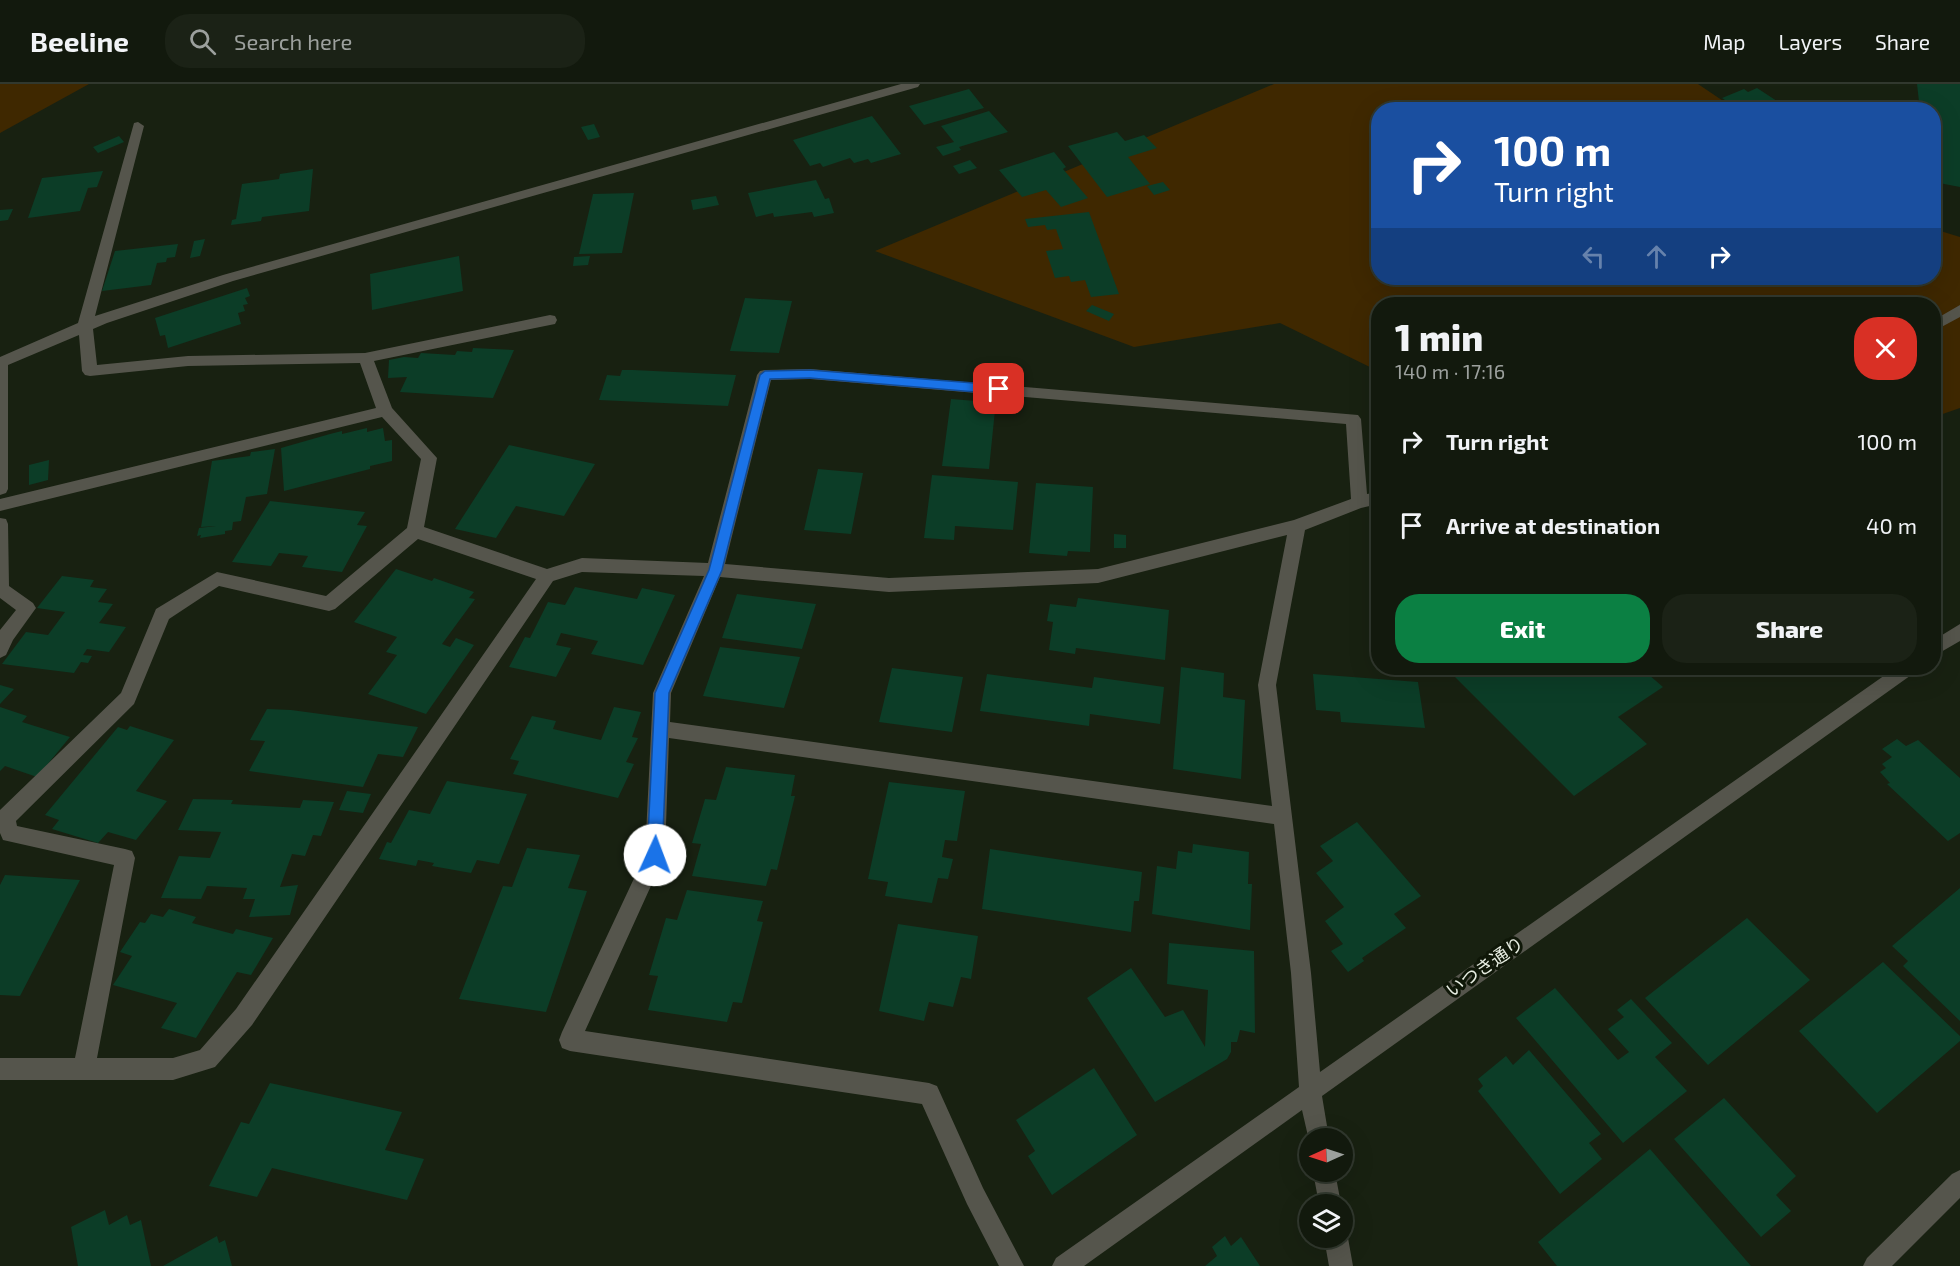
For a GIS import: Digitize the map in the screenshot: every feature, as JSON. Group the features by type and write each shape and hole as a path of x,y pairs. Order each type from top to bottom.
{"street":[{"path":"0,489 0,363 85,326 228,278 914,84"},
{"path":"138,126 85,326 90,371 189,361 365,358 550,320"},
{"path":"1941,322 1960,310"},
{"path":"84,1069 125,858 10,834 2,819 128,698 162,614 217,579 329,604 415,531 429,458 385,411 365,358"},
{"path":"1012,1266 975,1196 929,1094 570,1040 655,855 662,693 715,570 765,375 810,374 1353,419 1359,501"},
{"path":"0,505 385,411"},
{"path":"415,531 547,576 582,565 715,570 889,585 1098,576 1296,526 1359,501 1371,499"},
{"path":"0,524 0,589 27,608 6,636 0,650"},
{"path":"1296,526 1267,685 1301,973 1310,1092 1316,1128"},
{"path":"0,1069 173,1069 207,1059 244,1017 547,576"},
{"path":"1941,645 1960,631"},
{"name":"いつき通り","path":"1064,1266 1898,675"},
{"path":"660,729 1282,816"},
{"path":"1875,1266 1960,1182"},
{"path":"1338,1248 1341,1266"}],"shaded area":[{"path":"0,84 89,84 0,133"},
{"path":"1274,84 1698,84 1725,102 1371,102 1371,285 1941,285 1941,231 1960,237 1960,408 1941,415 1941,297 1371,297 1371,368 1280,323 1134,347 875,251"}],"building":[{"path":"1917,84 1960,84 1960,187 1941,183 1941,102 1919,102"},
{"path":"1757,88 1779,102 1728,102 1722,98 1744,89 1748,92"},
{"path":"969,89 984,108 924,125 909,106"},
{"path":"989,111 1008,132 959,147 961,150 943,156 936,147 954,142 941,126"},
{"path":"872,116 901,154 871,163 868,159 854,163 850,158 823,167 820,163 810,166 793,140"},
{"path":"594,124 600,137 588,140 581,127"},
{"path":"1117,132 1125,141 1144,135 1157,148 1128,157 1150,184 1107,197 1068,146"},
{"path":"119,136 124,142 98,153 93,147"},
{"path":"1054,152 1066,167 1063,169 1088,198 1061,207 1046,190 1022,197 999,170"},
{"path":"970,160 977,168 959,174 953,166"},
{"path":"313,169 309,211 262,217 261,221 231,225 232,220 236,219 242,184 279,179 280,174"},
{"path":"103,171 97,187 88,188 80,211 28,218 42,178"},
{"path":"816,180 825,199 829,198 834,213 814,217 812,212 774,217 773,213 756,217 748,193"},
{"path":"1163,182 1170,190 1154,195 1147,186"},
{"path":"634,193 622,253 579,254 593,194"},
{"path":"716,196 719,205 693,210 691,200"},
{"path":"13,209 8,220 0,221 0,210"},
{"path":"1089,212 1119,294 1091,297 1085,280 1071,282 1069,276 1055,278 1046,251 1063,249 1056,229 1047,230 1045,225 1028,227 1025,219"},
{"path":"205,239 200,256 190,258 194,241"},
{"path":"178,244 175,257 167,258 166,262 157,263 151,285 102,291 115,251"},
{"path":"459,256 463,291 372,310 370,274"},
{"path":"590,256 588,265 573,266 574,257"},
{"path":"247,288 250,296 245,298 248,304 243,305 245,311 238,313 241,324 168,348 165,335 160,336 155,318"},
{"path":"745,298 792,301 779,353 730,351"},
{"path":"1092,305 1114,314 1109,321 1086,311"},
{"path":"473,348 514,350 493,398 400,392 407,377 388,378 389,360 404,357 418,358 421,353 455,355 457,351 472,352"},
{"path":"622,370 736,375 728,406 599,400 607,375 620,376"},
{"path":"951,399 976,401 974,409 995,410 989,469 942,466"},
{"path":"367,428 367,432 383,428 385,441 392,440 392,461 370,466 370,469 284,491 281,448 342,431 342,434"},
{"path":"509,445 595,464 564,516 516,506 496,538 455,529"},
{"path":"275,449 267,494 246,497 241,521 233,522 232,530 225,531 225,534 200,538 201,535 197,536 199,528 216,526 201,527 212,461 250,456 251,452"},
{"path":"49,460 48,480 29,485 29,465"},
{"path":"818,469 863,473 851,534 804,530"},
{"path":"932,475 1018,482 1013,530 955,526 954,540 924,538"},
{"path":"1036,483 1093,487 1090,552 1068,551 1067,556 1029,553"},
{"path":"270,501 365,512 357,525 367,526 342,572 302,567 308,556 279,553 271,566 232,562"},
{"path":"1114,534 1126,535 1126,548 1114,548"},
{"path":"396,569 432,581 434,578 474,592 469,598 475,599 442,644 450,647 456,638 474,645 426,714 368,694 397,655 386,652 397,637 354,622"},
{"path":"62,576 94,580 90,587 107,589 98,602 113,604 99,623 126,627 109,652 87,649 83,655 92,656 88,663 81,662 74,673 2,664 26,632 48,635 65,612 37,608"},
{"path":"575,587 637,599 642,588 675,595 643,665 591,654 598,641 561,633 556,645 571,648 556,677 509,667 525,637 530,638 548,602 565,605"},
{"path":"737,594 816,604 802,649 722,638"},
{"path":"1078,598 1169,610 1165,660 1076,648 1075,654 1049,650 1053,622 1047,621 1050,604 1076,607"},
{"path":"720,647 800,657 784,708 703,696"},
{"path":"1181,667 1224,673 1223,697 1245,700 1241,779 1173,769"},
{"path":"892,668 963,677 952,732 879,722"},
{"path":"987,674 1092,688 1094,677 1164,687 1160,724 1090,714 1089,726 980,711"},
{"path":"1313,674 1418,682 1425,728 1341,722 1340,712 1316,710"},
{"path":"1453,675 1649,675 1663,687 1618,717 1647,744 1574,796"},
{"path":"0,685 14,689 0,704"},
{"path":"0,707 27,716 22,722 70,737 37,777 5,766 0,771"},
{"path":"614,707 641,712 632,737 638,738 626,762 634,764 618,798 513,774 519,761 510,759 532,716 556,721 553,729 601,740"},
{"path":"267,709 291,710 418,727 403,757 378,754 363,787 249,771 265,741 250,740"},
{"path":"130,726 174,740 136,791 167,801 136,840 108,832 98,843 52,829 59,820 45,815 118,727 127,730"},
{"path":"1897,739 1906,746 1918,740 1960,778 1960,833 1948,841 1887,784 1890,783 1880,772 1886,768 1882,764 1892,757 1882,749"},
{"path":"726,767 795,775 791,796 795,796 777,870 771,869 766,886 692,876 701,844 692,843 705,799 716,800"},
{"path":"447,781 527,794 499,864 477,860 471,873 432,866 434,863 418,860 416,866 379,859 387,842 391,843 409,810 430,814"},
{"path":"889,782 965,791 957,841 945,840 942,857 953,859 948,879 938,878 932,903 885,896 888,882 868,879"},
{"path":"347,791 371,794 363,813 339,810"},
{"path":"193,799 233,800 231,804 300,808 303,800 334,802 321,836 313,835 305,856 292,854 280,887 298,885 290,915 249,917 255,899 243,899 247,888 207,886 201,899 161,898 179,856 210,858 221,832 178,830"},
{"path":"1357,822 1421,896 1394,914 1406,928 1362,958 1364,961 1348,972 1331,951 1343,944 1325,921 1344,907 1316,873 1333,861 1320,846"},
{"path":"1193,844 1249,852 1248,884 1252,884 1250,930 1152,914 1157,866 1176,869 1178,851 1192,853"},
{"path":"527,848 580,855 568,888 587,891 546,1012 459,999 503,886 512,887"},
{"path":"990,849 1142,872 1139,901 1134,901 1131,932 982,909"},
{"path":"5,875 80,880 20,996 0,995 0,885"},
{"path":"1960,888 1960,1021 1903,966 1908,961 1892,946"},
{"path":"687,890 763,901 757,921 763,922 742,1003 733,1002 727,1022 648,1010 658,976 649,975 666,918 677,920"},
{"path":"169,909 196,917 192,923 233,934 236,929 273,938 251,975 237,972 196,1038 161,1028 177,1003 113,985 132,956 120,952 140,922 145,923 151,914 163,917"},
{"path":"1747,918 1810,980 1708,1065 1645,998"},
{"path":"898,924 978,936 971,979 961,977 953,1007 929,1002 924,1021 879,1011"},
{"path":"1169,943 1254,951 1255,1033 1240,1030 1237,1042 1231,1042 1231,1052 1227,1059 1155,1102 1087,998 1131,968 1165,1017 1183,1010 1205,1047 1208,990 1167,984"},
{"path":"1883,962 1960,1036 1960,1041 1877,1113 1799,1031"},
{"path":"1555,988 1618,1060 1629,1052 1608,1029 1624,1017 1617,1010 1631,999 1672,1043 1655,1057 1687,1091 1623,1143 1516,1018"},
{"path":"1529,1050 1601,1134 1589,1143 1602,1159 1560,1194 1478,1091 1483,1086 1478,1079 1506,1056 1513,1065"},
{"path":"1094,1068 1137,1135 1052,1195 1028,1156 1035,1151 1016,1120"},
{"path":"270,1083 402,1112 385,1150 424,1159 407,1200 272,1168 257,1197 209,1186 241,1122 249,1124"},
{"path":"1724,1098 1796,1176 1776,1195 1791,1211 1761,1237 1674,1139"},
{"path":"1650,1149 1751,1266 1557,1266 1538,1242"},
{"path":"105,1210 109,1225 127,1215 130,1225 141,1220 151,1266 78,1266 71,1227"},
{"path":"217,1236 219,1243 225,1240 232,1266 163,1266"},
{"path":"1225,1236 1231,1246 1241,1237 1260,1266 1205,1266 1217,1256 1212,1247"}],"route":[{"path":"655,855 662,693 715,570 765,375 810,374 999,389"}]}
